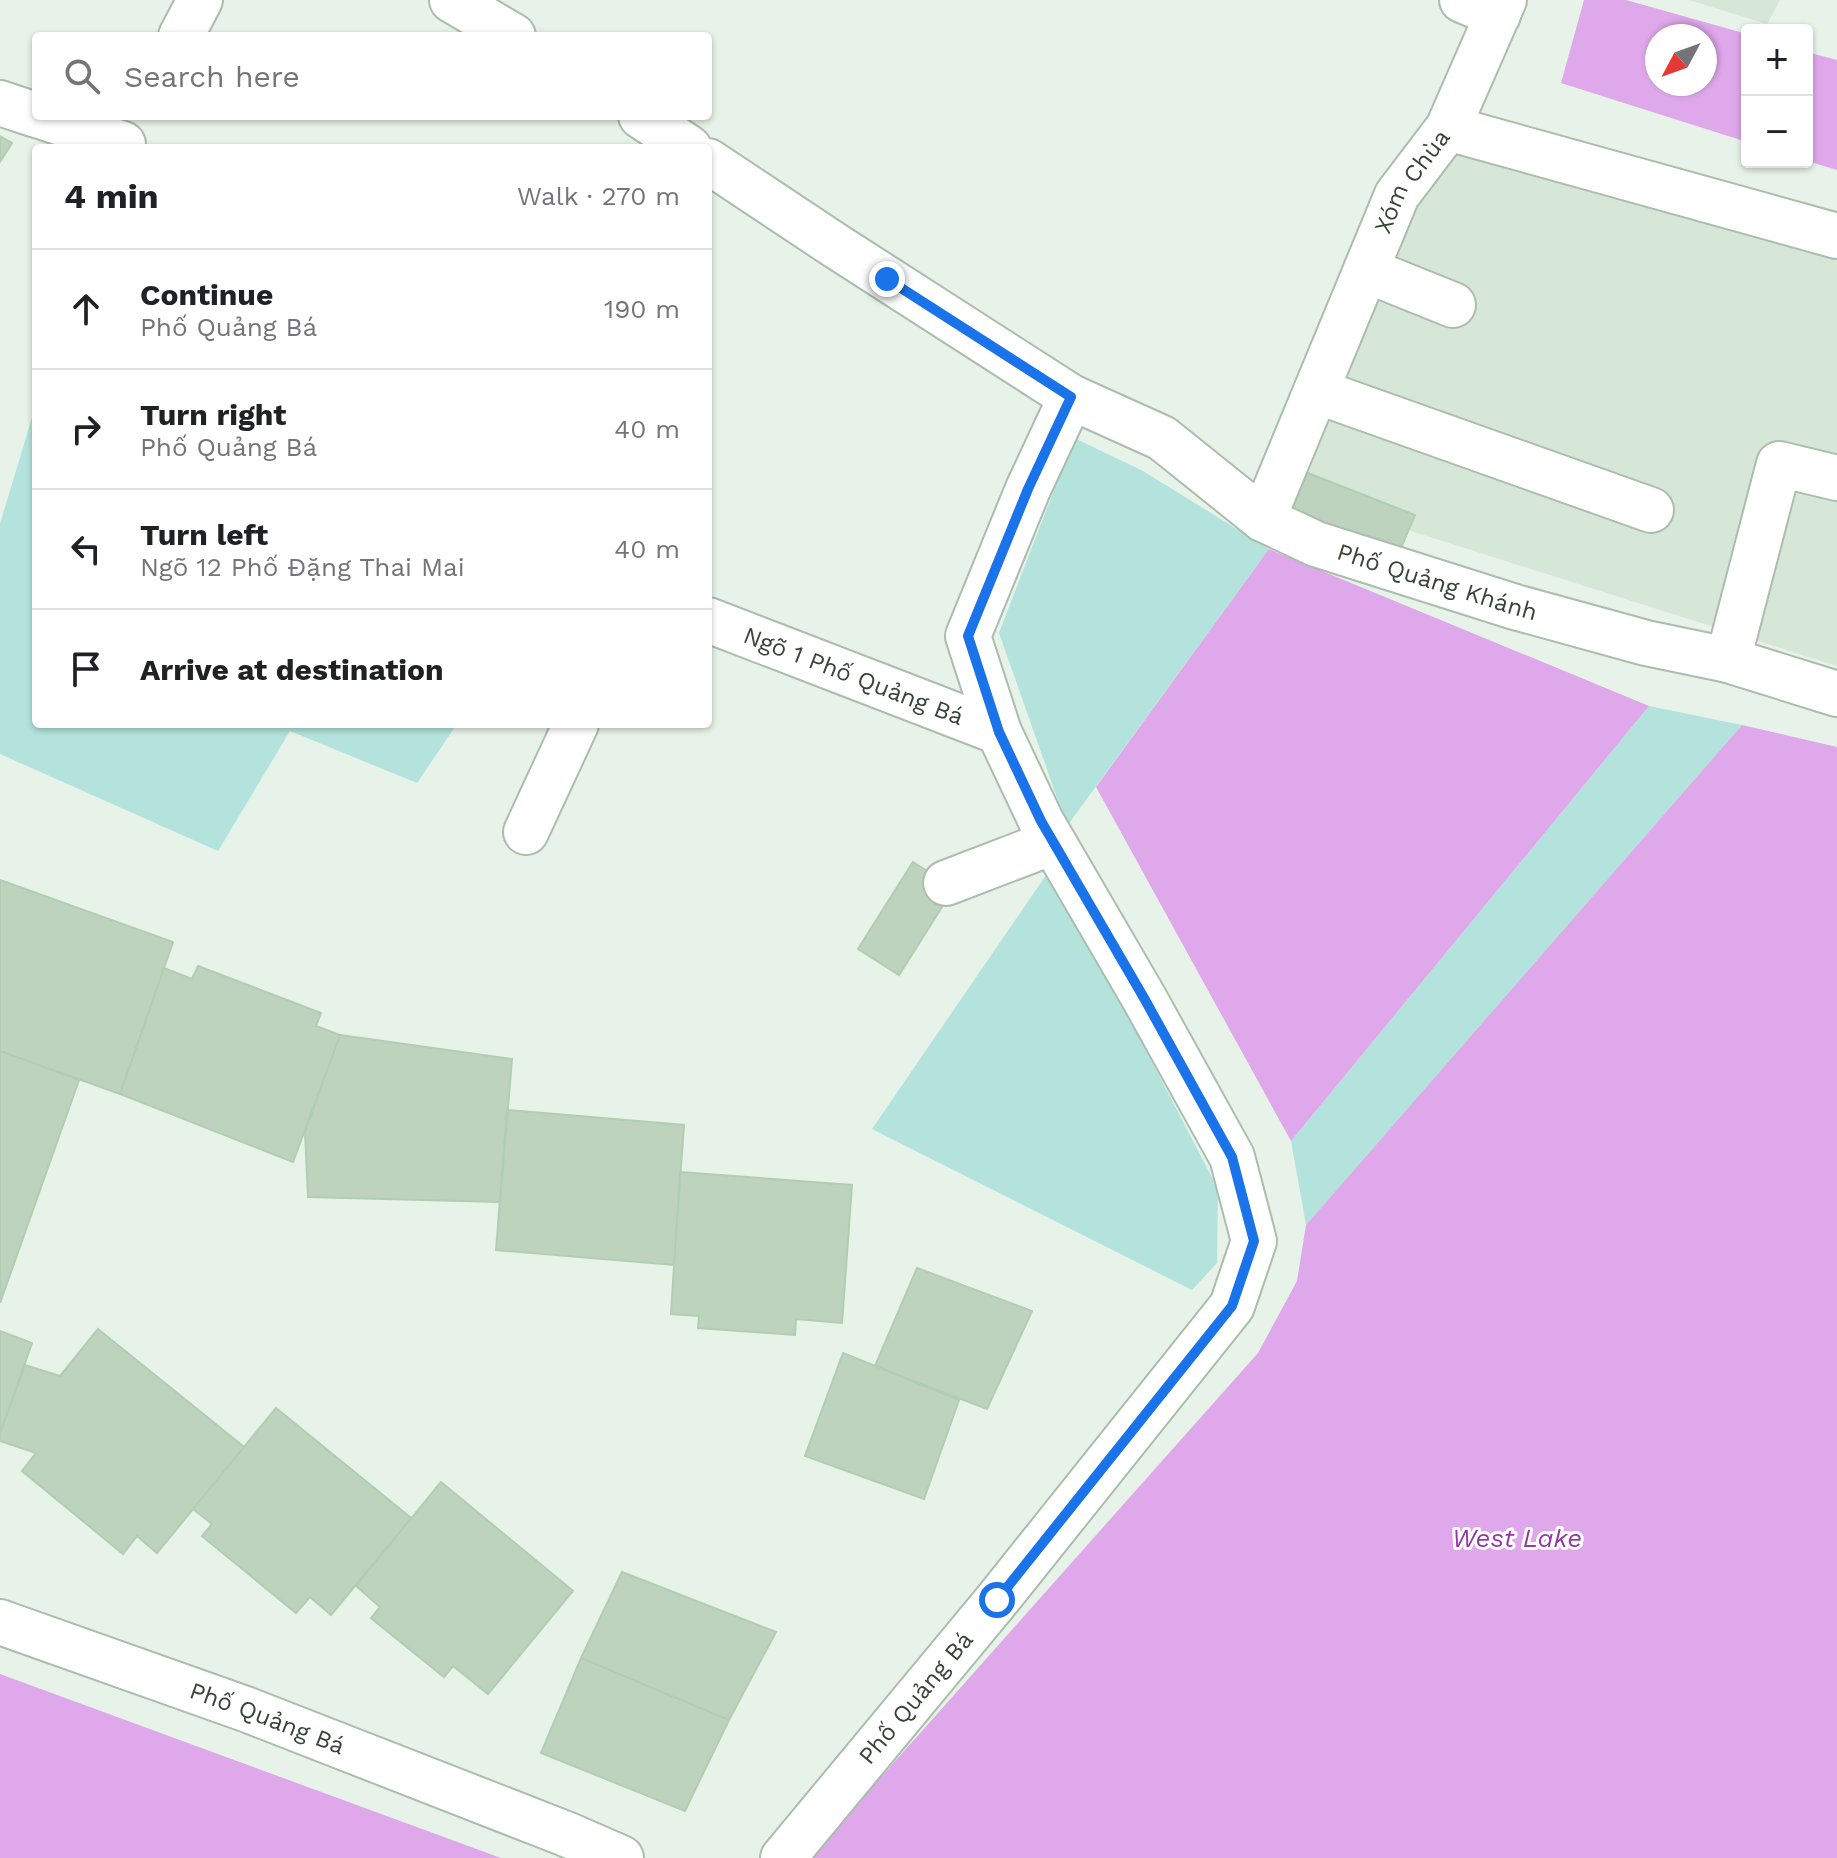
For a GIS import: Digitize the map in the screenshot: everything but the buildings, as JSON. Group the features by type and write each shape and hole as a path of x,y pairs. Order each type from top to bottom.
{"street":[{"path":"183,32 200,0"},
{"path":"452,0 506,32"},
{"path":"1448,128 1488,5"},
{"path":"0,103 32,113"},
{"path":"59,120 128,136"},
{"path":"647,120 683,144"},
{"name":"Xóm Chùa","path":"1263,519 1397,195 1448,128 1837,236"},
{"name":"Phố Quảng Khánh","path":"712,164 1071,397 1162,438 1263,519 1316,544 1515,607 1646,643 1728,660 1837,694"},
{"path":"1366,270 1453,305"},
{"path":"1316,391 1651,510"},
{"name":"Phố Quảng Bá","path":"783,1858 997,1600 1232,1306 1254,1241 1232,1157 1053,842 999,732 968,636 1028,489 1071,397"},
{"path":"1728,660 1779,464 1837,478"},
{"path":"1837,498 1834,511 1837,512"},
{"name":"Ngõ 1 Phố Quảng Bá","path":"712,622 999,732"},
{"path":"526,832 574,728"},
{"path":"946,883 1053,842"},
{"name":"Phố Quảng Bá","path":"0,1622 248,1710 621,1858"}],"shaded area":[{"path":"1689,0 1780,0 1767,24"},
{"path":"1435,144 1837,249 1837,666 1301,493"},
{"path":"32,417 32,728 454,728 417,783 290,731 218,851 0,754 0,524"},
{"path":"1074,438 1143,471 1269,549 1067,826 999,633"},
{"path":"1649,706 1742,725 1306,1225 1291,1141"},
{"path":"1051,868 1218,1189 1217,1263 1192,1290 872,1129"}],"water":[{"path":"1584,0 1626,0 1711,24 1645,24 1645,96 1717,96 1717,26 1741,32 1741,140 1561,83"},
{"path":"1813,54 1837,60 1837,170 1813,163"},
{"path":"1269,549 1649,706 1291,1141 1096,787"},
{"name":"West Lake","path":"1742,725 1837,747 1837,1858 809,1858 1258,1353 1297,1281 1306,1225"},
{"path":"0,1674 501,1858 0,1858"}],"route":[{"path":"887,279 1071,397 1028,489 968,636 999,732 1041,821 1232,1157 1254,1241 1232,1306 997,1600"}]}
